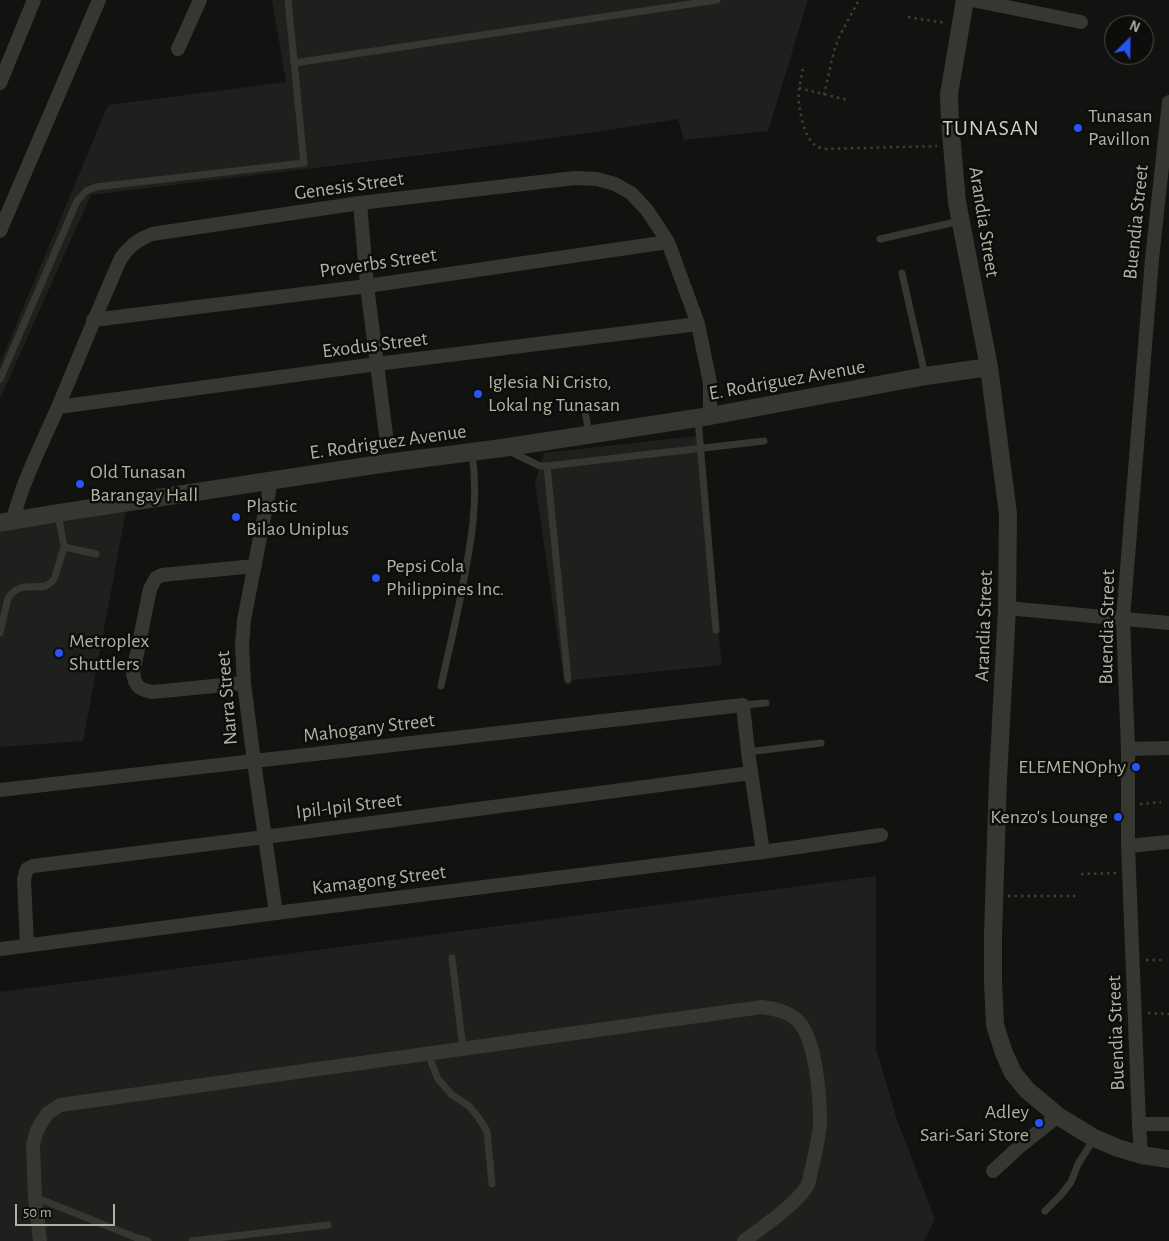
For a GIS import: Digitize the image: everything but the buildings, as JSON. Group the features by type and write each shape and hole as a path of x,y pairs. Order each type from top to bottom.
{"street":[{"path":"0,83 34,0"},
{"path":"0,231 99,0"},
{"path":"178,49 200,0"},
{"name":"Arandia Street","path":"965,0 949,94 954,176 960,221 989,366 1008,514 1007,608 998,780 992,981 996,1025 1004,1053 1013,1073 1027,1090 1058,1116 1094,1138 1118,1148 1142,1155 1169,1159"},
{"path":"972,0 1081,22"},
{"name":"Buendia Street","path":"1142,1155 1139,1124 1128,846 1128,749 1123,619 1152,269 1169,102"},
{"name":"Genesis Street","path":"6,521 58,407 93,320 121,258 134,242 152,234 360,204 575,178 597,178 615,184 631,193 647,210 668,242 698,324 710,383 704,417"},
{"path":"360,204 367,286 386,434"},
{"name":"Proverbs Street","path":"93,320 367,286 668,242"},
{"name":"Exodus Street","path":"58,407 377,364 698,324"},
{"name":"E. Rodriguez Avenue","path":"6,521 704,417 989,366"},
{"name":"Narra Street","path":"271,481 242,633 244,683 276,913"},
{"path":"244,683 154,692 138,687 134,681 133,673 150,589 156,578 168,574 255,566"},
{"path":"1007,608 1169,623"},
{"path":"743,705 763,852"},
{"name":"Mahogany Street","path":"0,790 743,705"},
{"path":"1128,749 1169,748"},
{"name":"Ipil-Ipil Street","path":"27,945 24,880 27,869 32,866 752,773"},
{"name":"Kamagong Street","path":"0,949 763,852 881,835"},
{"path":"1128,846 1169,842"},
{"path":"40,1241 35,1196 33,1145 41,1123 48,1113 60,1105 762,1007 788,1013 798,1021 807,1034 813,1052 818,1087 820,1124 807,1186 795,1201 744,1241"},
{"path":"993,1172 1019,1147 1058,1116"},
{"path":"1139,1124 1169,1124"}],"lane":[{"path":"0,379 78,201 86,191 96,186 304,163 288,0"},
{"path":"294,63 717,0"},
{"path":"880,239 960,221"},
{"path":"902,273 926,376"},
{"path":"584,405 589,435"},
{"path":"704,417 702,448 716,630"},
{"path":"502,448 540,466 547,466 764,441"},
{"path":"441,686 456,621 472,531 475,498 472,452"},
{"path":"547,466 568,680"},
{"path":"0,633 8,598 20,588 42,587 50,584 55,577 64,547 58,512"},
{"path":"64,547 96,554"},
{"path":"743,705 766,703"},
{"path":"748,752 821,743"},
{"path":"452,958 463,1049"},
{"path":"428,1054 438,1079 452,1095 469,1106 487,1131 492,1184"},
{"path":"1045,1211 1061,1195 1070,1182 1078,1164 1094,1138"},
{"path":"35,1196 148,1241"},
{"path":"192,1241 328,1224"}],"path":[{"path":"824,95 840,35 859,0"},
{"path":"908,17 960,25"},
{"path":"803,69 799,88 800,111 807,136 813,145 826,149 952,146"},
{"path":"799,88 847,100"},
{"path":"1128,804 1161,802"},
{"path":"1081,874 1130,873"},
{"path":"994,896 1079,896"},
{"path":"1133,960 1164,960"},
{"path":"1135,1013 1169,1014"}],"shaded area":[{"path":"272,0 808,0 768,131 684,140 678,119 597,132 430,154 91,195 0,399 0,363 108,105 286,82"},
{"path":"696,436 722,665 564,681 535,483 544,453"},
{"path":"126,511 83,741 0,747 0,532 60,520"},
{"path":"876,876 876,1048 897,1120 935,1219 924,1241 0,1241 0,992"}],"place":[{"name":"Tunasan Pavillon","path":"1078,128"},
{"name":"Iglesia Ni Cristo, Lokal ng Tunasan","path":"478,394"},
{"name":"Old Tunasan Barangay Hall","path":"80,484"},
{"name":"Plastic Bilao Uniplus","path":"236,517"},
{"name":"Pepsi Cola Philippines Inc.","path":"376,578"},
{"name":"Metroplex Shuttlers","path":"59,653"},
{"name":"ELEMENOphy","path":"1136,767"},
{"name":"Kenzo's Lounge","path":"1118,817"},
{"name":"Adley Sari-Sari Store","path":"1039,1123"}],"district":[{"name":"TUNASAN","path":"991,128"}]}
